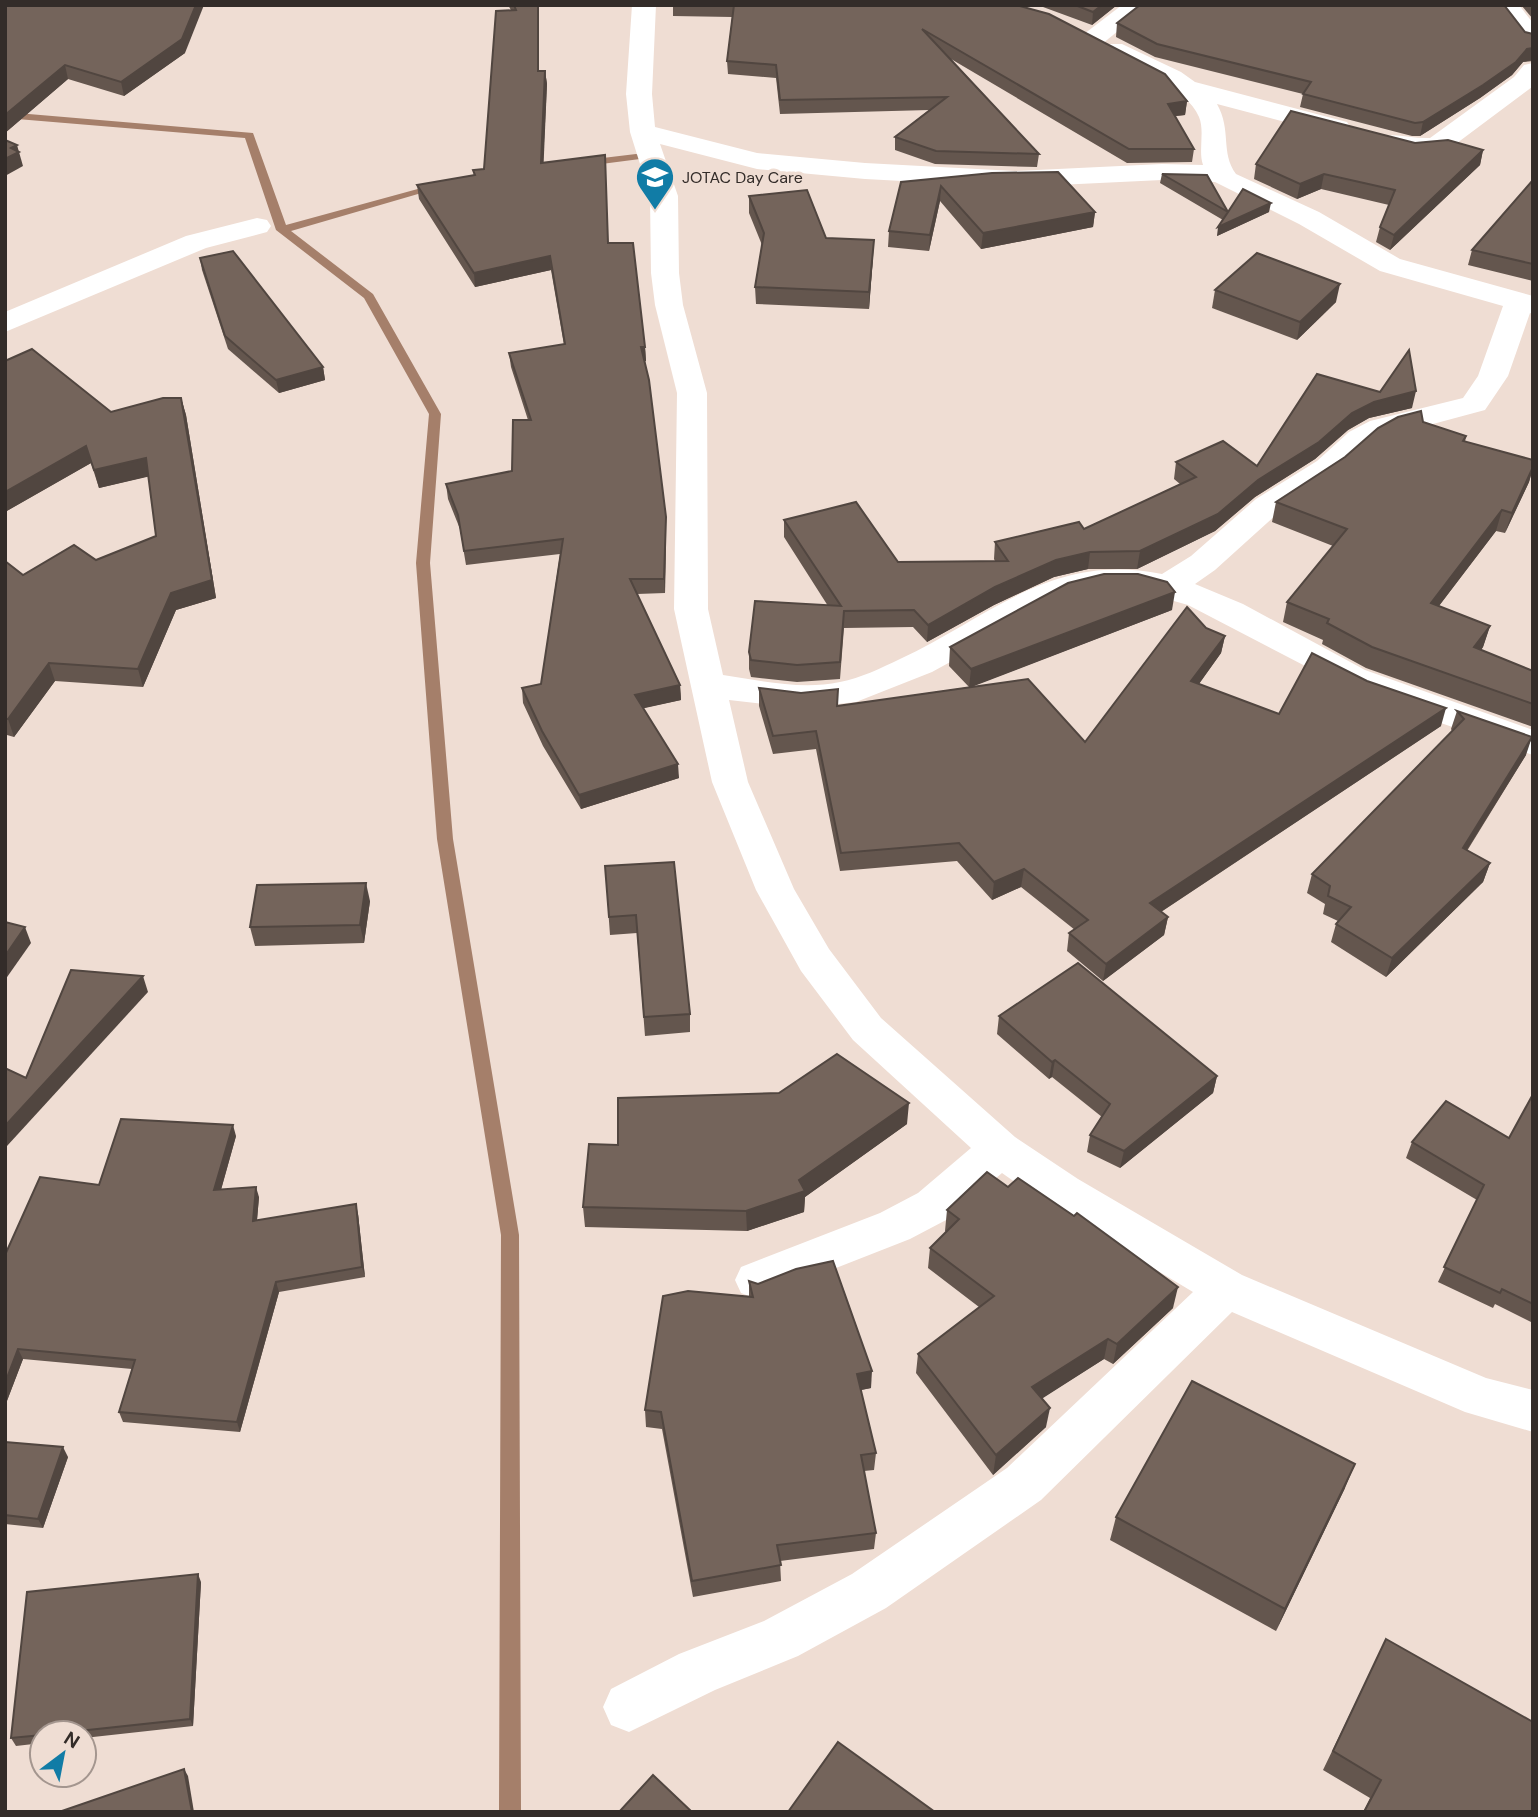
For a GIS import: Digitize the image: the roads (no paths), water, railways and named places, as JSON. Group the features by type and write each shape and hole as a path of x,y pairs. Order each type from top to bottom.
{"street":[{"path":"644,5 639,94 643,131 664,196 665,273 669,305 692,393 691,609 730,782 775,890 815,960 867,1029 1000,1149 1063,1192 1226,1289 1481,1396 1533,1410"},
{"path":"1093,39 1138,5"},
{"path":"1506,5 1533,38"},
{"path":"1068,25 1191,89 1412,147 1436,146 1530,79"},
{"path":"1169,585 1203,563 1267,506 1328,468 1360,439 1381,428 1474,404 1493,376 1526,304 1390,265 1309,218 1227,180 1215,163 1213,119 1191,89"},
{"path":"643,131 757,161 865,171 1015,179 1162,172 1221,174"},
{"path":"5,323 195,242 257,226"},
{"path":"708,685 799,696 855,690 916,664 1041,596 1097,579 1132,578 1169,585 1200,597 1352,678 1435,712 1533,743"},
{"path":"757,1280 895,1226 933,1206 1000,1149"},
{"path":"629,1707 697,1672 780,1639 869,1591 1024,1483 1226,1289"}],"waterway":[{"path":"5,115 249,135 282,230"},
{"path":"586,163 636,157"},
{"path":"282,230 436,187"},
{"path":"282,230 369,296 435,414 423,563 445,839 510,1235 510,1812"}],"place":[{"name":"JOTAC Day Care","path":"655,211"}]}
